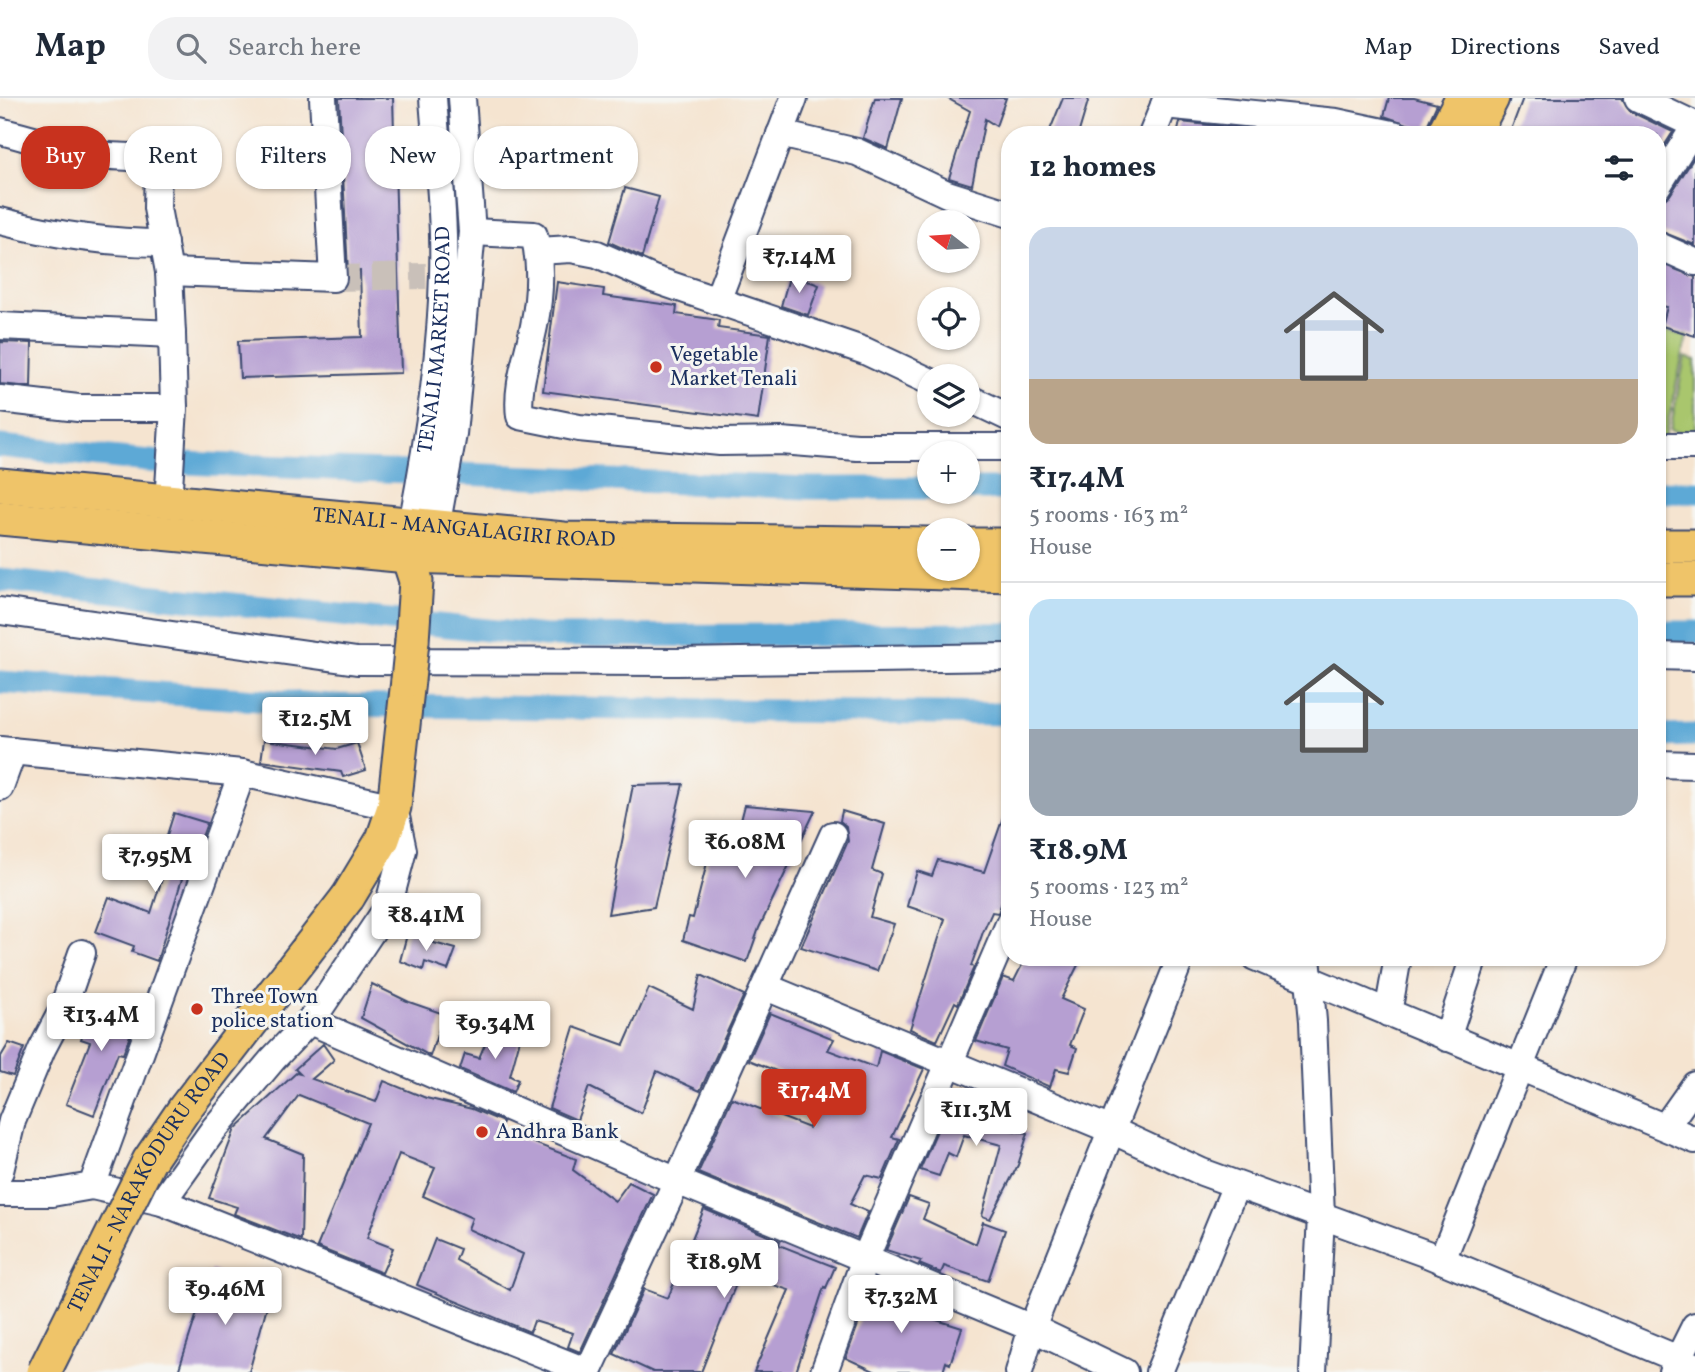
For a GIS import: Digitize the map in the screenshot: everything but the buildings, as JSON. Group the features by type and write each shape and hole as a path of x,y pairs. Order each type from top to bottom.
{"main road":[{"path":"1448,126 1462,98"},
{"path":"1478,126 1492,98"},
{"name":"TENALI - MANGALAGIRI ROAD","path":"0,485 169,491 423,536"},
{"name":"TENALI - MANGALAGIRI ROAD","path":"0,518 423,536"},
{"path":"423,536 625,552 1001,574"},
{"name":"TENALI - NARAKODURU ROAD","path":"44,1372 149,1161 185,1108 372,862 395,793 423,536"},
{"name":"TENALI - MANGALAGIRI ROAD","path":"625,552 917,544"},
{"path":"980,545 1001,545"},
{"path":"1666,545 1695,546"},
{"path":"1666,579 1695,579"}],"street":[{"path":"169,272 333,278 323,98"},
{"name":"TENALI MARKET ROAD","path":"423,536 441,435 446,276 433,98"},
{"name":"TENALI MARKET ROAD","path":"446,276 472,232 462,98"},
{"path":"717,301 794,98"},
{"path":"1638,98 1695,126 1666,173"},
{"path":"1156,126 1166,101 1355,126"},
{"path":"0,131 72,150 102,155 138,156 158,164 157,208 169,272 172,334 173,414 169,491"},
{"path":"780,134 857,152 947,194 1001,211"},
{"path":"0,221 69,237 115,243 164,243"},
{"path":"472,232 534,235 540,281 534,325 517,397 520,416 579,428 720,442 781,441 857,447 1001,447"},
{"path":"538,251 571,249 597,254 717,301 864,351 917,375"},
{"path":"1666,249 1695,262"},
{"path":"0,326 172,334"},
{"path":"0,399 78,408 173,414"},
{"path":"980,404 1001,414"},
{"path":"1666,446 1695,446"},
{"path":"0,611 357,662 677,663 1001,657"},
{"path":"1666,656 1695,657"},
{"path":"0,786 7,750 242,773 395,793 403,850 388,907 310,1021 214,1129 162,1202"},
{"path":"1666,764 1695,765"},
{"path":"92,1186 242,773"},
{"path":"0,1193 52,1192 92,1186 162,1202 588,1371 766,988 833,835"},
{"path":"824,1372 865,1259 1001,942"},
{"path":"0,1171 12,1121 42,1049 62,1011 82,953"},
{"path":"1019,1372 1032,1328 1109,1129 1177,966"},
{"path":"1388,1013 1396,966"},
{"path":"1447,1038 1471,966"},
{"path":"1442,1260 1561,966"},
{"path":"1308,968 1388,1013 1695,1140"},
{"path":"1308,968 1321,1216 1313,1372"},
{"path":"766,988 948,1061 1236,1185 1442,1260 1682,1366 1695,1326"},
{"path":"310,1021 677,1181 1032,1328 1124,1372"},
{"path":"1666,1126 1695,1085"},
{"path":"1159,1372 1236,1185"}],"green space":[{"path":"1666,331 1687,336 1666,431"},
{"path":"1685,357 1695,360 1695,435 1670,430"}],"waterway":[{"path":"0,446 159,462 809,488 917,488"},
{"path":"980,489 1001,489"},
{"path":"1666,492 1695,492"},
{"path":"0,580 545,636 1001,634"},
{"path":"1666,632 1695,632"},
{"path":"0,682 330,705 1001,714"},
{"path":"1666,736 1695,735"}],"tunnel":[{"path":"333,278 426,276"}],"place":[{"name":"Vegetable Market Tenali","path":"656,367"},
{"name":"Three Town police station","path":"197,1009"},
{"name":"Andhra Bank","path":"482,1132"}]}
